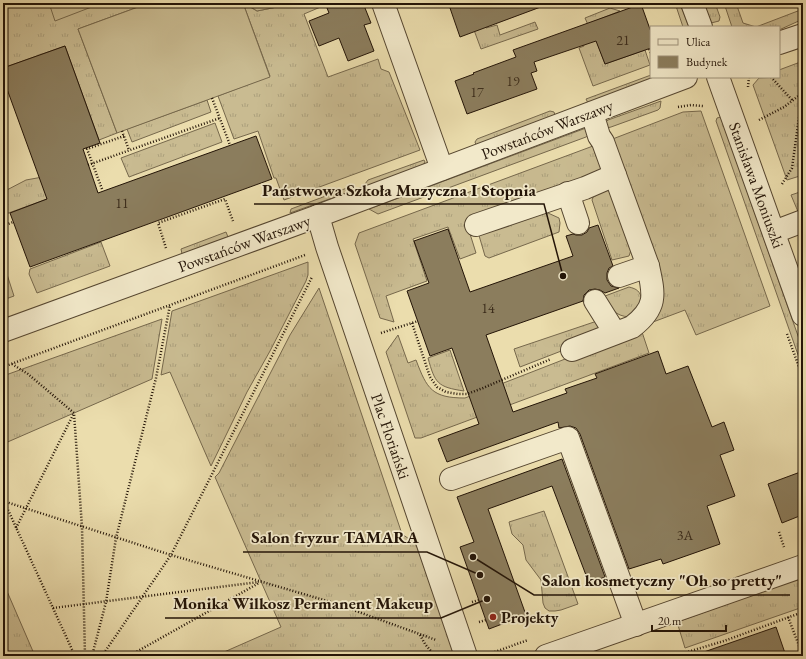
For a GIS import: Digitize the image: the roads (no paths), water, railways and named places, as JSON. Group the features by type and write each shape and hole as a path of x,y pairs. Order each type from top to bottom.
{"street":[{"path":"383,3 442,169"},
{"path":"692,3 701,26"},
{"path":"780,43 803,35"},
{"name":"Powstańców Warszawy","path":"3,331 318,216 683,78"},
{"name":"Stanisława Moniuszki","path":"718,78 803,315"},
{"path":"572,350 632,327 640,321 649,310 653,291 648,266 592,113"},
{"path":"476,225 615,175"},
{"path":"568,193 578,222"},
{"name":"Plac Floriański","path":"318,216 318,250 463,647"},
{"path":"774,232 803,221"},
{"path":"619,276 648,266"},
{"path":"595,301 615,333"},
{"path":"451,479 568,438 636,625"},
{"path":"546,656 803,566"}],"place":[{"name":"Państwowa Szkoła Muzyczna I Stopnia","path":"563,276"},
{"name":"Salon kosmetyczny \"Oh so pretty\"","path":"473,557"},
{"name":"Salon fryzur TAMARA","path":"480,575"},
{"name":"Monika Wilkosz Permanent Makeup","path":"487,599"},
{"name":"Projekty","path":"493,617"}]}
